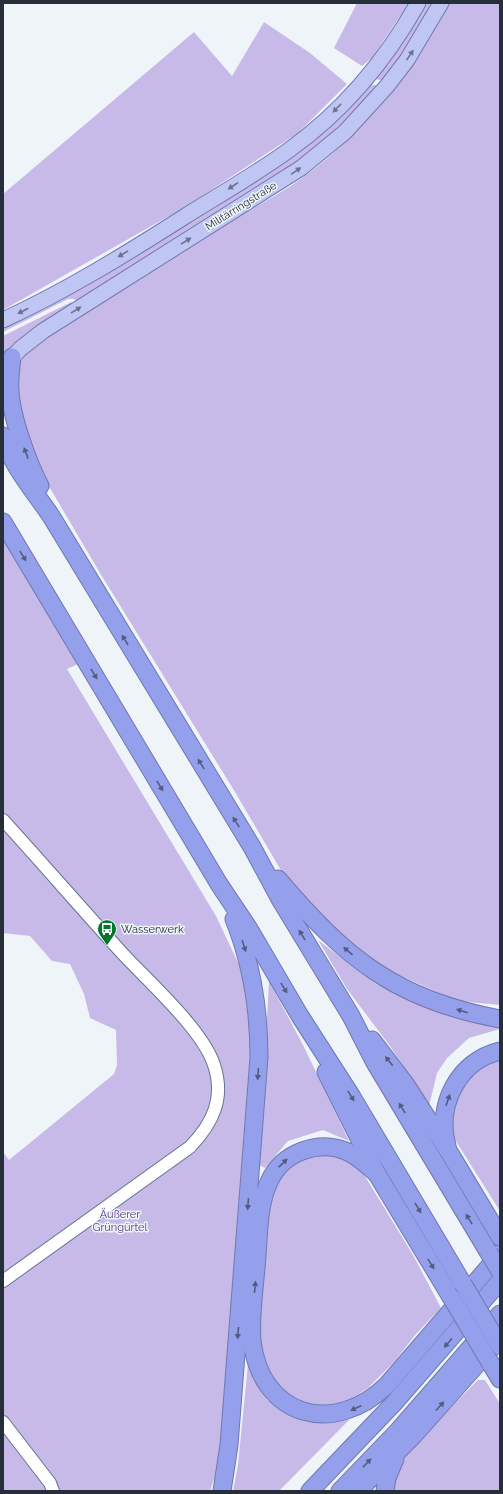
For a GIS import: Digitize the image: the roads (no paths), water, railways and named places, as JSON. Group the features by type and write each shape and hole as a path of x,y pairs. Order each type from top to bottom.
{"highway":[{"path":"8,363 11,401 25,449 43,492 51,516"},
{"path":"3,436 10,453 20,470 51,516 252,847 280,899 351,1016 378,1068 496,1256 500,1271"},
{"path":"3,522 219,884 249,929 300,1016 352,1097 500,1346"},
{"path":"252,847 319,925 352,955 373,971 392,983 422,998 467,1013 500,1019"},
{"path":"219,884 248,959 256,997 259,1035 259,1057 229,1445 222,1491"},
{"path":"300,1016 339,1100 377,1174 500,1379"},
{"path":"351,1016 392,1065 449,1152 500,1237"},
{"path":"449,1152 444,1118 447,1101 453,1086 467,1068 477,1060 500,1051"},
{"path":"377,1174 361,1160 348,1152 335,1148 317,1147 300,1151 289,1157 274,1172 267,1185 260,1218 252,1341 256,1361 262,1376 276,1394 285,1402 306,1412 330,1414 349,1411 367,1402 387,1385 496,1256"},
{"path":"325,1476 378,1405 496,1256"},
{"path":"310,1491 394,1403 500,1281"},
{"path":"340,1491 398,1431 500,1314"},
{"path":"358,1491 403,1446 500,1338"},
{"path":"385,1491 391,1468 403,1446"}],"main road":[{"name":"Militärringstraße","path":"3,320 47,298 106,264 289,150 326,120 364,80 392,46 418,3"},
{"name":"Militärringstraße","path":"8,363 28,341 42,331 294,172 345,132 387,86 406,60 441,3"}],"street":[{"path":"3,820 195,1032 214,1065 218,1081 218,1095 210,1122 190,1147 3,1281"},
{"path":"3,1422 50,1483 53,1491"}],"place":[{"name":"Wasserwerk","path":"107,946"}],"park label":[{"name":"Äußerer Grüngürtel","path":"120,1220"}]}
